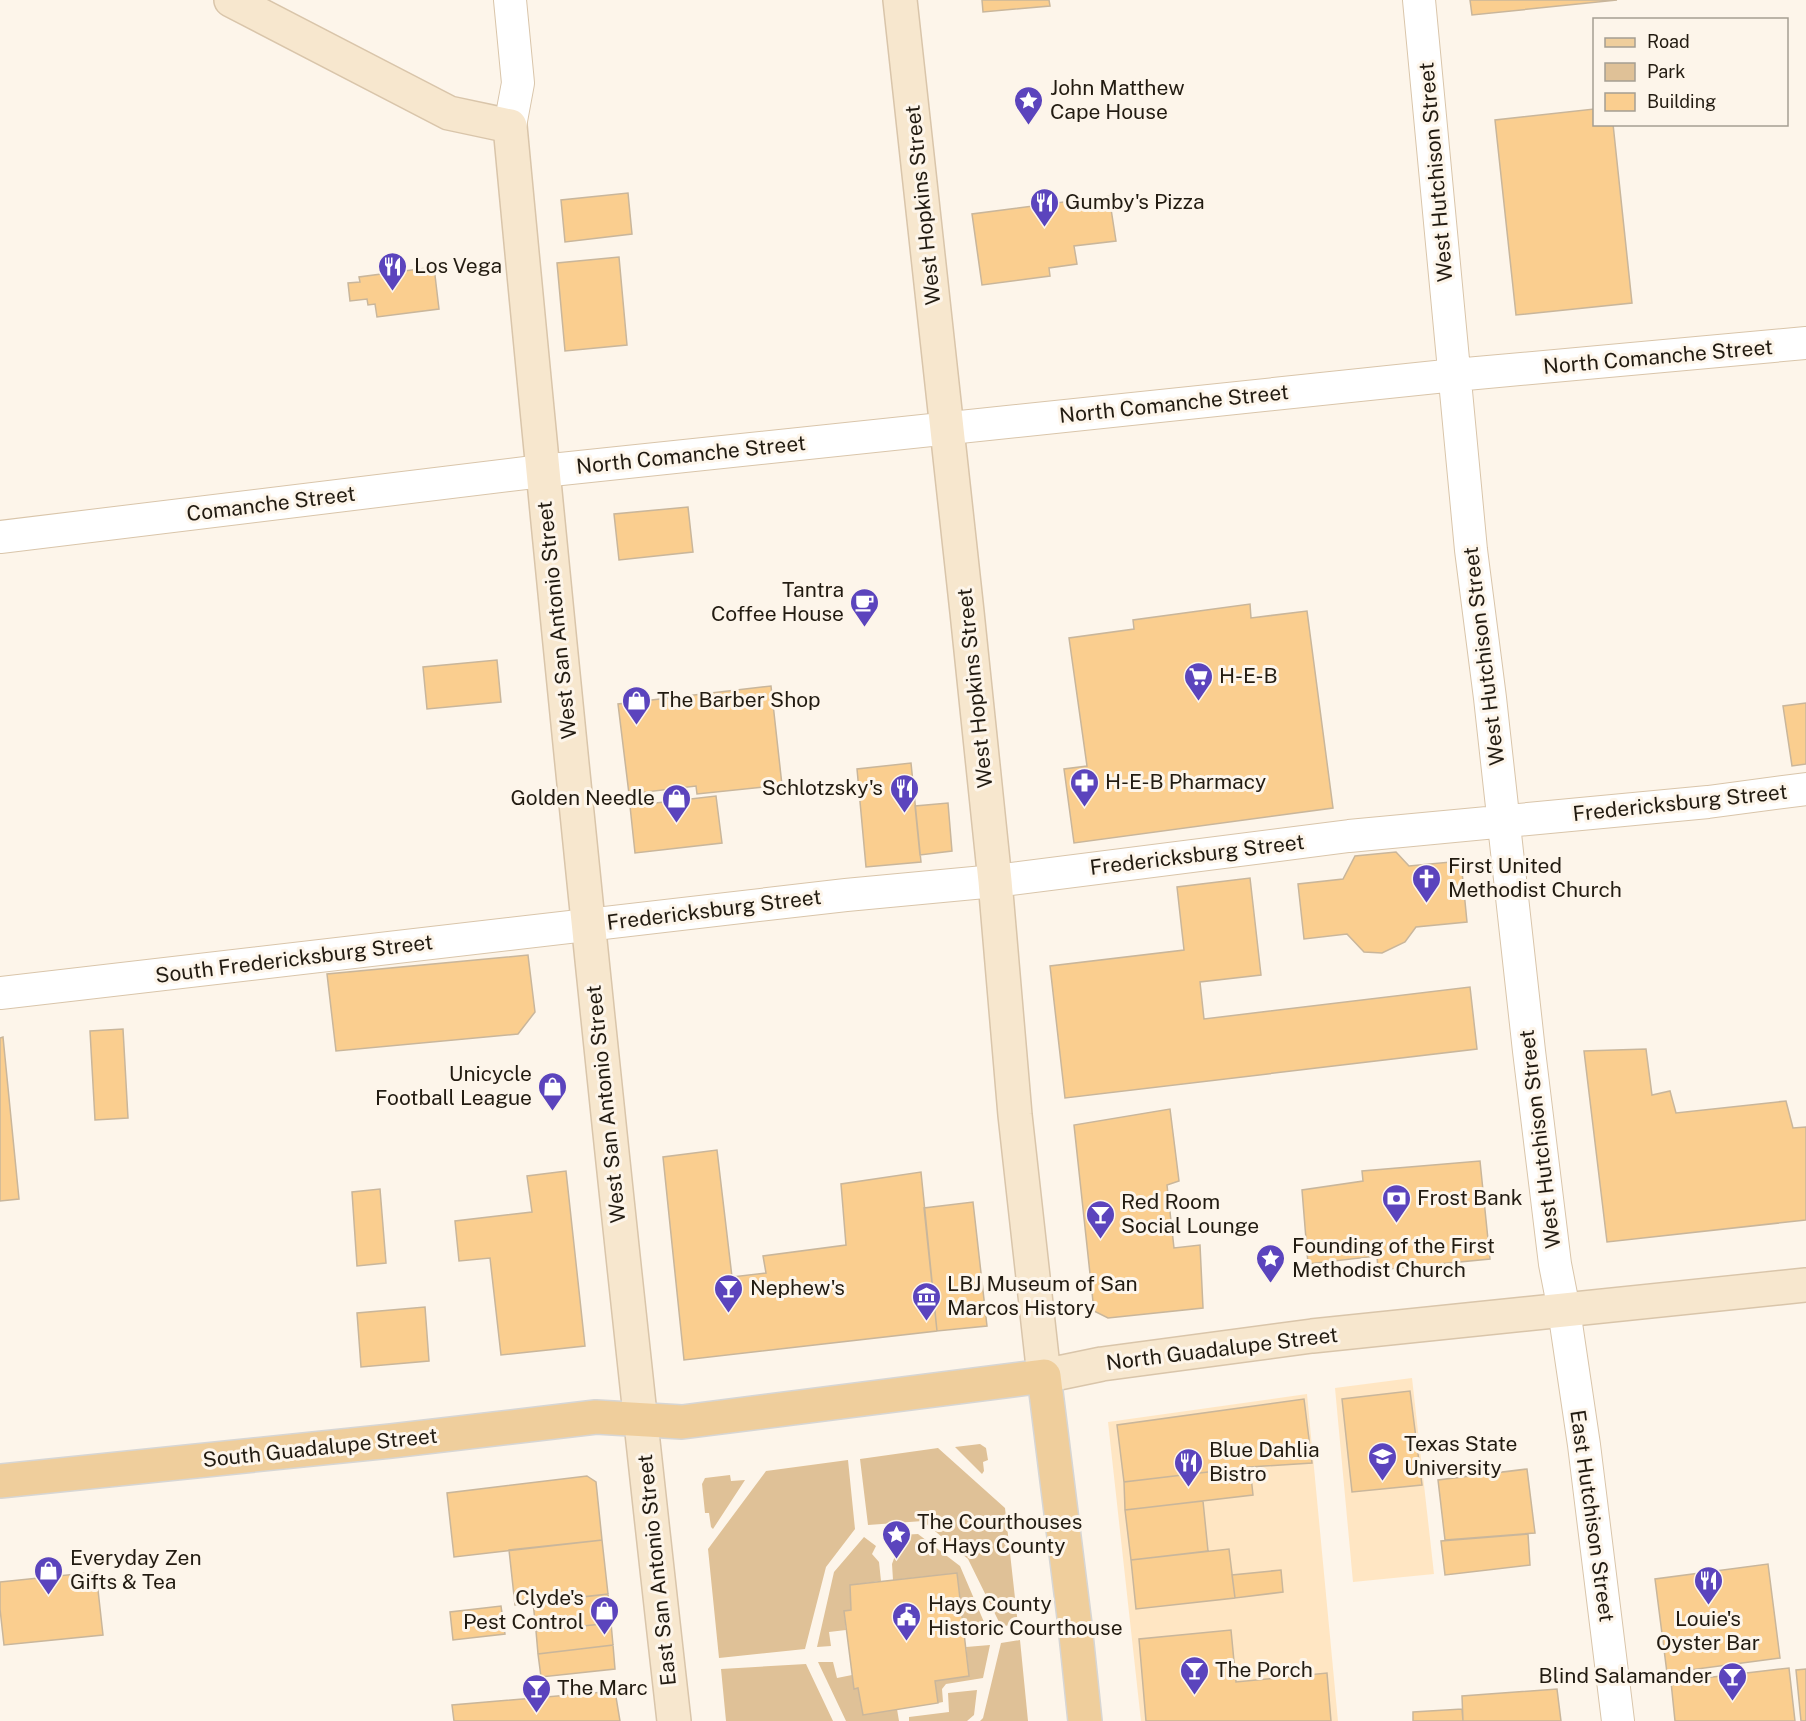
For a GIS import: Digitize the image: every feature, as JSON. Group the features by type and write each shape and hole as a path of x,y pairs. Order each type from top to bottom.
{"main road":[{"path":"231,0 449,113 510,126"},
{"name":"West Hopkins Street","path":"900,0 948,428 995,880 1015,1115 1044,1376"},
{"name":"West San Antonio Street","path":"510,126 542,471 640,1420"},
{"name":"North Guadalupe Street","path":"640,1420 682,1422 1044,1376 1102,1364 1312,1336 1806,1285"},
{"path":"1044,1376 1074,1613 1085,1721"},
{"name":"South Guadalupe Street","path":"0,1481 391,1441 596,1417 640,1420"},
{"name":"East San Antonio Street","path":"640,1420 674,1721"}],"street":[{"path":"510,0 518,83 510,126"},
{"name":"West Hutchison Street","path":"1419,0 1471,550 1555,1264 1564,1310"},
{"name":"North Comanche Street","path":"542,471 1455,375 1806,343"},
{"name":"Comanche Street","path":"0,537 542,471"},
{"name":"Fredericksburg Street","path":"588,925 995,880 1349,836 1708,802 1806,789"},
{"name":"South Fredericksburg Street","path":"0,993 588,925"},
{"name":"East Hutchison Street","path":"1564,1310 1586,1456 1618,1721"}],"shaded area":[{"name":"Texas State University","path":"1412,1378 1434,1574 1353,1582 1335,1388"},
{"path":"1307,1394 1338,1721 1141,1721 1108,1422"}],"green space":[{"path":"980,1444 986,1448 988,1460 983,1462 982,1474 955,1447"},
{"path":"938,1448 1005,1508 1018,1625 1001,1626 968,1559 923,1521 868,1525 860,1459"},
{"path":"848,1460 855,1529 826,1567 805,1649 719,1658 708,1549 766,1471"},
{"path":"730,1475 731,1481 745,1480 713,1529 709,1513 705,1513 702,1484 705,1478"},
{"path":"918,1534 960,1566 987,1629 964,1630 957,1573 893,1580 892,1564 896,1553 892,1546 900,1535"},
{"path":"864,1537 876,1546 872,1554 879,1562 881,1581 850,1585 851,1610 844,1611 846,1630 829,1632 831,1646 817,1647 834,1572"},
{"path":"1020,1640 1028,1721 980,1721 983,1718 1001,1643"},
{"path":"990,1645 983,1678 946,1684 942,1689 943,1702 938,1703 935,1681 969,1676 966,1647"},
{"path":"818,1662 833,1662 837,1678 852,1675 854,1689 858,1688 863,1715 897,1709 899,1721 846,1721"},
{"path":"806,1664 833,1721 726,1721 721,1669"},
{"path":"977,1690 974,1715 967,1721 909,1721 909,1717 949,1712 948,1693"}],"building":[{"path":"982,0 1049,0 1050,6 983,12"},
{"path":"1470,0 1617,0 1472,15"},
{"path":"1593,109 1593,126 1613,126 1632,303 1516,315 1495,120"},
{"path":"628,193 632,234 565,242 561,200"},
{"name":"Gumby's Pizza","path":"1109,196 1116,241 1074,246 1077,264 1049,268 1050,276 982,285 972,214"},
{"path":"619,257 627,345 565,351 557,263"},
{"name":"Los Vega","path":"434,267 439,309 377,317 375,304 368,305 367,299 350,301 348,283 360,282 359,277"},
{"path":"688,507 693,552 619,560 614,514"},
{"name":"H-E-B","path":"1250,604 1251,618 1307,611 1333,808 1074,843 1064,769 1087,766 1069,638 1134,629 1133,620"},
{"path":"497,660 501,702 427,709 423,667"},
{"path":"771,686 782,785 697,794 696,786 629,794 618,704"},
{"path":"1806,703 1806,764 1792,766 1783,706"},
{"path":"911,763 921,862 866,867 857,769"},
{"name":"Golden Needle","path":"716,796 722,843 635,853 630,806"},
{"path":"948,803 952,851 920,855 915,806"},
{"path":"1396,852 1409,866 1461,861 1467,922 1416,927 1405,942 1382,953 1364,952 1347,934 1304,939 1298,884 1343,879 1355,856"},
{"path":"1250,878 1261,975 1200,982 1204,1019 1470,987 1477,1049 1065,1098 1050,966 1184,950 1177,887"},
{"path":"528,955 535,1012 518,1034 336,1051 327,974"},
{"path":"123,1029 128,1118 95,1120 90,1031"},
{"path":"3,1037 19,1199 0,1201 0,1038"},
{"path":"1646,1049 1652,1095 1670,1091 1676,1113 1786,1101 1793,1128 1806,1127 1806,1220 1607,1242 1584,1051"},
{"path":"1170,1109 1179,1181 1167,1185 1174,1248 1200,1245 1203,1308 1108,1318 1094,1311 1074,1125"},
{"path":"717,1150 732,1277 766,1273 763,1256 846,1245 841,1184 921,1172 937,1331 684,1360 663,1157"},
{"name":"Frost Bank","path":"1480,1161 1490,1259 1378,1270 1377,1256 1308,1264 1302,1190 1363,1181 1362,1171"},
{"path":"566,1171 585,1346 501,1355 490,1258 459,1261 455,1221 532,1212 527,1176"},
{"path":"380,1189 386,1263 357,1266 352,1192"},
{"path":"973,1202 987,1326 937,1331 924,1208"},
{"path":"425,1307 429,1361 361,1367 357,1313"},
{"path":"1410,1391 1422,1485 1352,1492 1342,1399"},
{"path":"1304,1399 1312,1463 1250,1467 1124,1482 1117,1425"},
{"name":"Blue Dahlia Bistro","path":"1250,1467 1253,1495 1125,1510 1124,1482"},
{"path":"1527,1469 1535,1533 1445,1540 1438,1480"},
{"path":"587,1476 596,1482 602,1540 454,1557 447,1493"},
{"path":"1203,1501 1208,1551 1131,1560 1125,1510"},
{"path":"1528,1534 1530,1565 1445,1575 1441,1541"},
{"path":"602,1540 608,1594 515,1605 509,1550"},
{"path":"1229,1549 1235,1598 1136,1609 1131,1560"},
{"path":"1768,1564 1780,1658 1667,1673 1655,1579"},
{"path":"1281,1570 1283,1592 1235,1598 1232,1575"},
{"name":"Everyday Zen Gifts & Tea","path":"96,1572 103,1635 4,1645 0,1582"},
{"name":"Hays County Historic Courthouse","path":"957,1573 969,1676 935,1681 938,1703 863,1715 858,1688 854,1689 844,1611 851,1610 850,1585"},
{"path":"608,1594 611,1623 536,1631 533,1602"},
{"path":"501,1606 505,1634 453,1640 450,1612"},
{"path":"611,1623 613,1645 538,1654 536,1631"},
{"path":"1231,1630 1236,1682 1327,1673 1331,1721 1146,1721 1139,1639"},
{"path":"613,1645 615,1669 541,1677 538,1654"},
{"name":"Blind Salamander","path":"1789,1668 1795,1721 1675,1721 1671,1682"},
{"path":"1806,1669 1806,1721 1801,1721 1796,1670"},
{"path":"1557,1689 1561,1721 1463,1721 1462,1696"},
{"name":"The Marc","path":"615,1691 620,1721 454,1721 452,1705"},
{"path":"1462,1709 1463,1721 1413,1721 1413,1712"}],"place":[{"name":"John Matthew Cape House","path":"1029,126"},
{"name":"Gumby's Pizza","path":"1044,228"},
{"name":"Los Vega","path":"393,292"},
{"name":"Tantra Coffee House","path":"865,628"},
{"name":"H-E-B","path":"1198,702"},
{"name":"The Barber Shop","path":"636,726"},
{"name":"H-E-B Pharmacy","path":"1084,808"},
{"name":"Schlotzsky's","path":"904,814"},
{"name":"Golden Needle","path":"676,824"},
{"name":"First United Methodist Church","path":"1427,904"},
{"name":"Unicycle Football League","path":"553,1112"},
{"name":"Frost Bank","path":"1396,1224"},
{"name":"Red Room Social Lounge","path":"1100,1240"},
{"name":"Founding of the First Methodist Church","path":"1271,1284"},
{"name":"Nephew's","path":"729,1314"},
{"name":"LBJ Museum of San Marcos History","path":"926,1322"},
{"name":"Texas State University","path":"1383,1482"},
{"name":"Blue Dahlia Bistro","path":"1188,1488"},
{"name":"The Courthouses of Hays County","path":"896,1560"},
{"name":"Everyday Zen Gifts & Tea","path":"49,1596"},
{"name":"Louie's Oyster Bar","path":"1708,1606"},
{"name":"Clyde's Pest Control","path":"605,1636"},
{"name":"Hays County Historic Courthouse","path":"907,1642"},
{"name":"The Porch","path":"1194,1696"},
{"name":"Blind Salamander","path":"1733,1702"},
{"name":"The Marc","path":"536,1714"}]}
